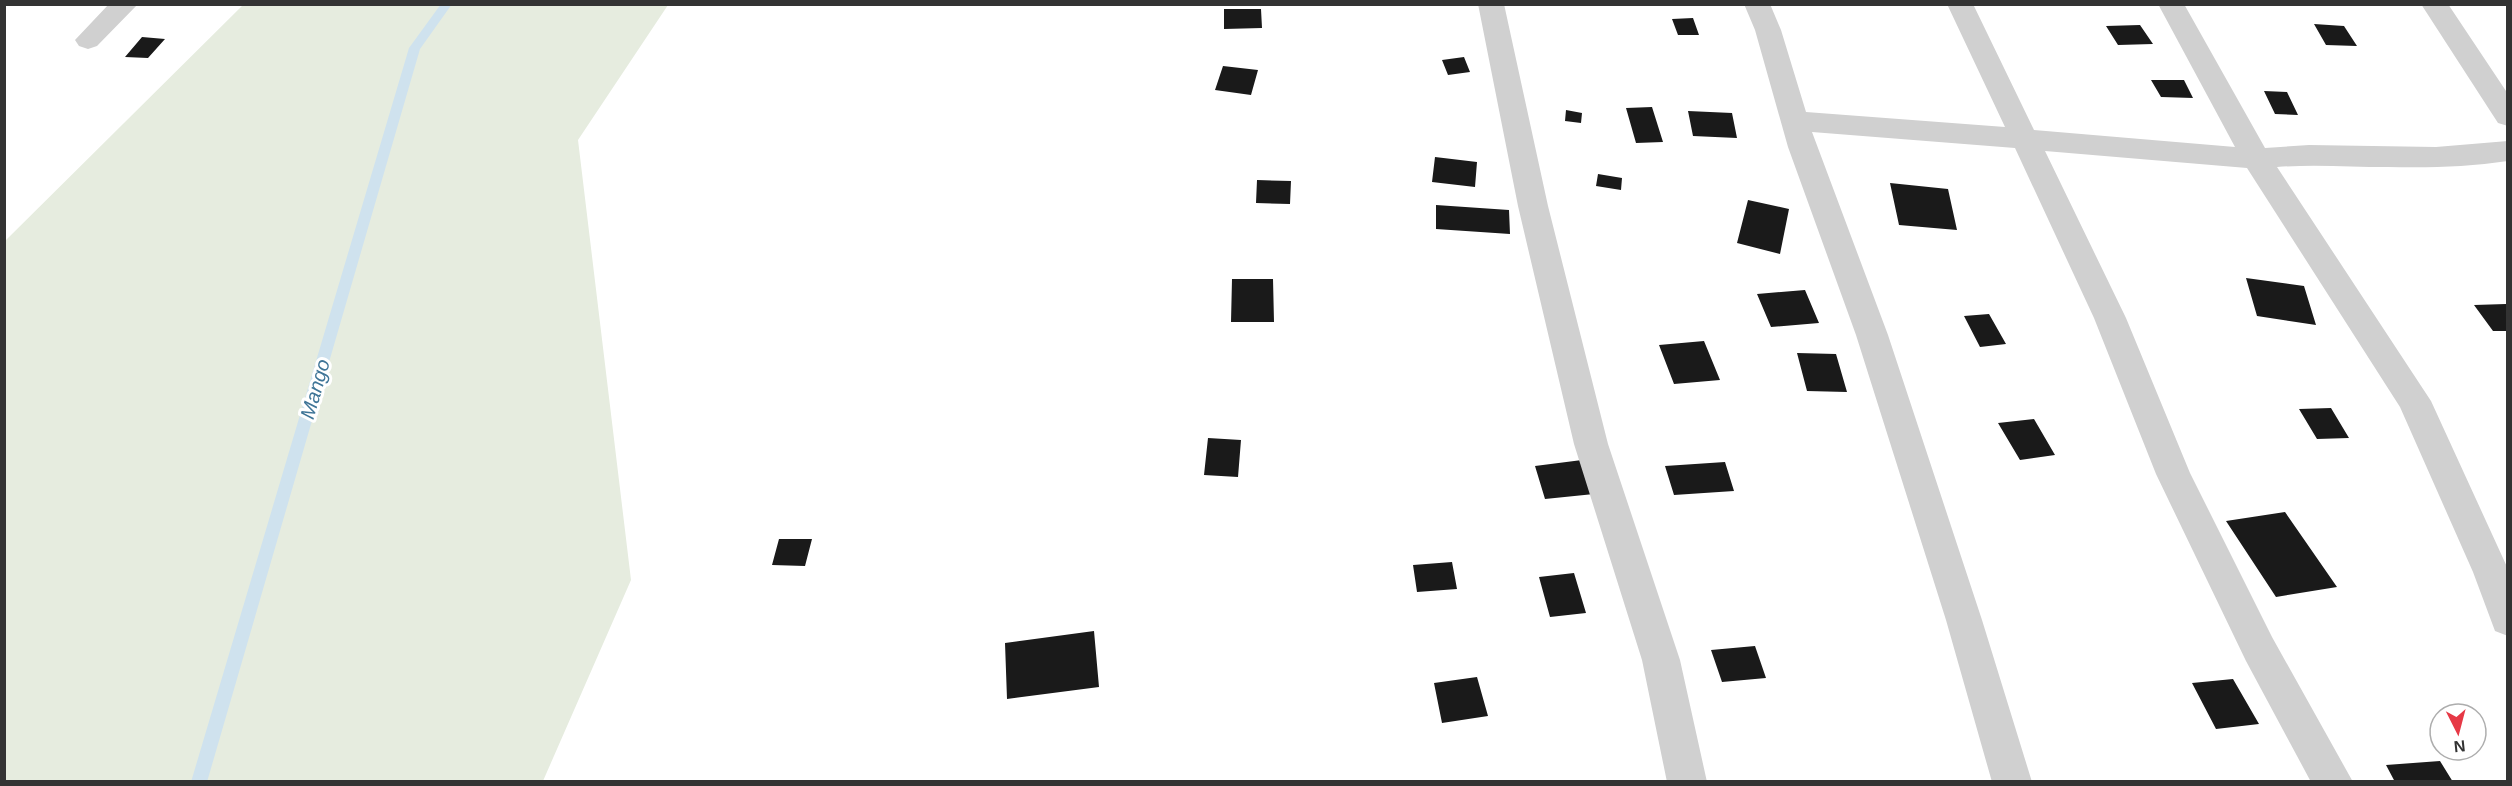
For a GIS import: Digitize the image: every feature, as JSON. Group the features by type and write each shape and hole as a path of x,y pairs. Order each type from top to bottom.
{"street":[{"path":"88,40 125,4"},
{"path":"1491,4 1533,206 1591,444 1661,660 1687,782"},
{"path":"1757,4 1768,30 1802,147 1879,358 1964,620 2012,782"},
{"path":"1960,4 2110,318 2173,474 2259,649 2333,782"},
{"path":"2171,4 2256,158 2414,401 2491,572 2508,619"},
{"path":"2434,4 2508,116"},
{"path":"1795,122 1867,125 2026,141 2256,158 2314,154 2378,159 2473,157 2508,151"}],"shaded area":[{"path":"243,5 668,5 578,140 631,580 543,781 5,781 5,241"}],"building":[{"path":"1224,9 1261,9 1262,28 1224,29"},
{"path":"1693,18 1699,35 1678,35 1672,19"},
{"path":"2314,24 2344,26 2357,46 2326,45"},
{"path":"2140,25 2153,44 2118,45 2106,26"},
{"path":"142,37 165,39 148,58 125,57"},
{"path":"1464,57 1470,72 1448,75 1442,60"},
{"path":"1223,66 1258,70 1251,95 1215,90"},
{"path":"2151,80 2184,80 2193,98 2161,97"},
{"path":"2264,91 2287,92 2298,115 2275,114"},
{"path":"1652,107 1663,142 1636,143 1626,108"},
{"path":"1566,110 1582,113 1581,123 1565,121"},
{"path":"1688,111 1732,113 1737,138 1693,136"},
{"path":"1435,157 1477,162 1475,187 1432,182"},
{"path":"1598,174 1622,178 1621,190 1596,186"},
{"path":"1257,180 1291,181 1290,204 1256,203"},
{"path":"1890,183 1948,189 1957,230 1899,225"},
{"path":"1748,200 1789,209 1780,254 1737,243"},
{"path":"1436,205 1509,210 1510,234 1436,229"},
{"path":"2246,278 2304,286 2316,325 2257,316"},
{"path":"1232,279 1273,279 1274,322 1231,322"},
{"path":"1805,290 1819,323 1771,327 1757,294"},
{"path":"2506,304 2508,331 2493,331 2474,305"},
{"path":"1989,314 2006,344 1980,347 1964,316"},
{"path":"1704,341 1720,380 1674,384 1659,345"},
{"path":"1797,353 1836,354 1847,392 1807,391"},
{"path":"2331,408 2349,438 2317,439 2299,409"},
{"path":"2034,419 2055,455 2020,460 1998,423"},
{"path":"1208,438 1241,440 1238,477 1204,475"},
{"path":"1582,460 1594,494 1545,499 1535,466"},
{"path":"1725,462 1734,491 1674,495 1665,466"},
{"path":"2285,512 2337,587 2276,597 2226,521"},
{"path":"779,539 812,539 805,566 772,565"},
{"path":"1452,562 1457,589 1417,592 1413,565"},
{"path":"1574,573 1586,613 1550,617 1539,577"},
{"path":"1094,631 1099,687 1007,699 1005,643"},
{"path":"1755,646 1766,678 1722,682 1711,650"},
{"path":"1477,677 1488,716 1442,723 1434,683"},
{"path":"2233,679 2259,724 2216,729 2192,683"},
{"path":"2441,762 2453,782 2395,782 2386,765"}],"waterway":[{"name":"Mango","path":"199,782 415,48 447,4"}]}
